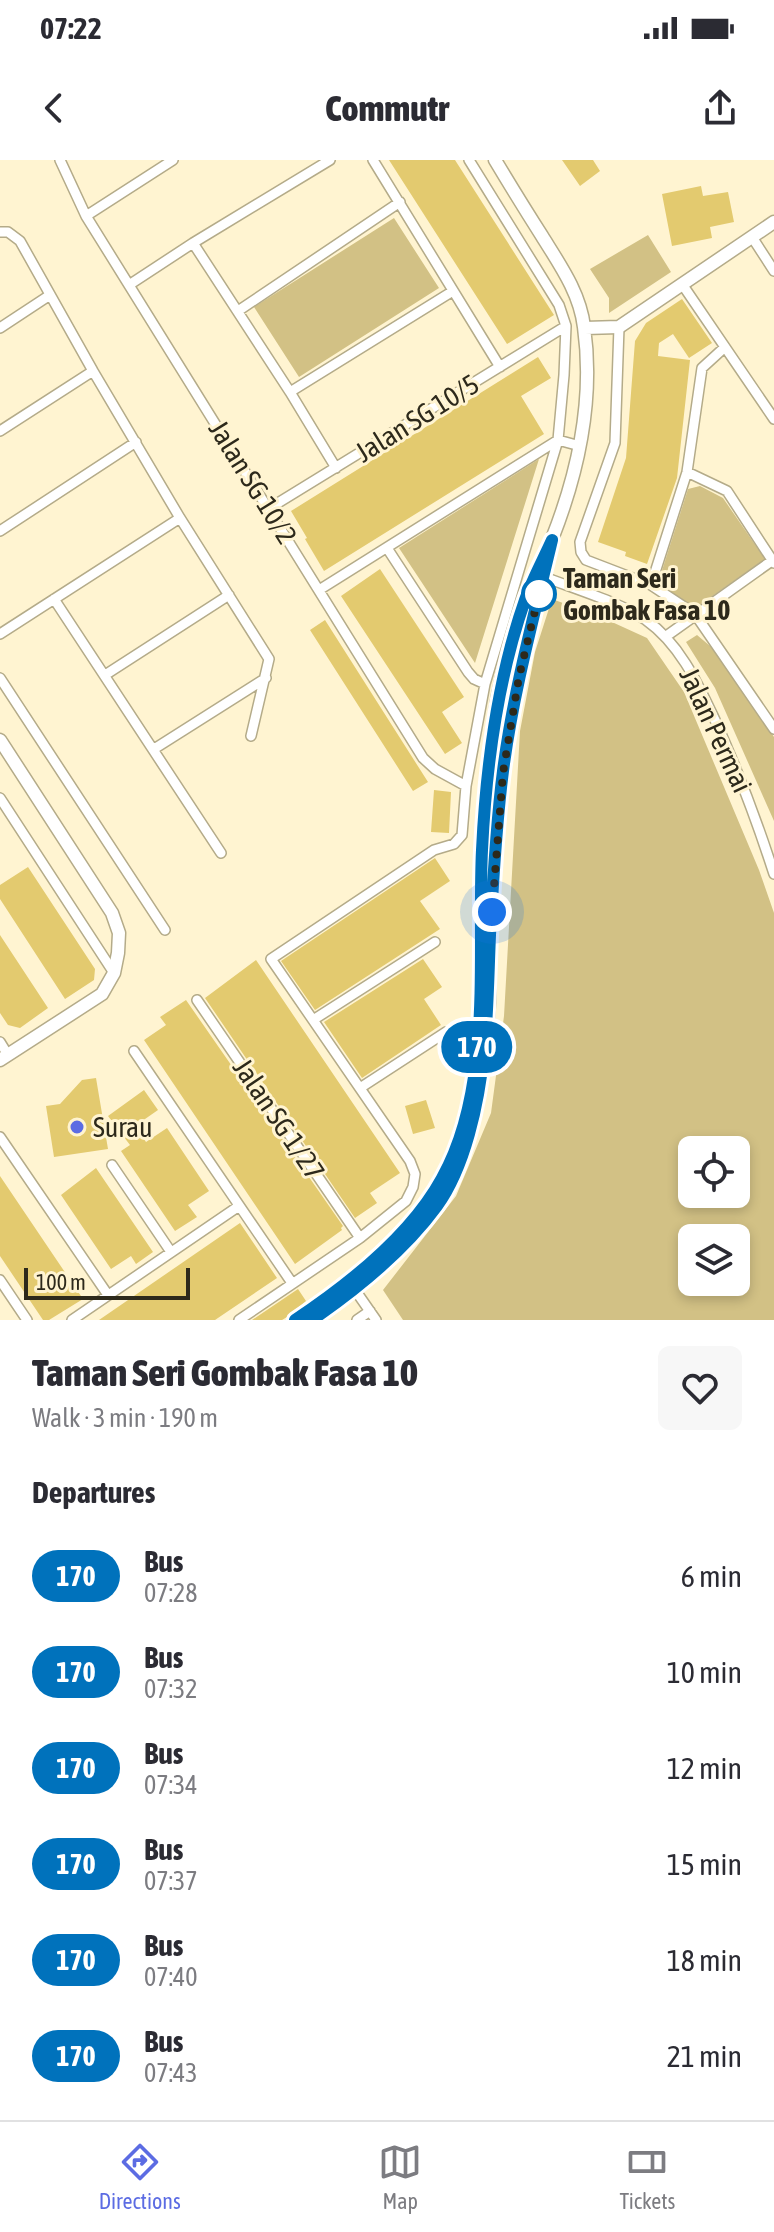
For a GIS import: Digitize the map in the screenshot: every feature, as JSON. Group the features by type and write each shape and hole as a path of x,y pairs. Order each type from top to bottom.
{"street":[{"name":"Jalan SG 10/2","path":"60,160 86,216 423,758 435,769 466,786"},
{"path":"149,160 154,173"},
{"path":"86,216 173,160"},
{"path":"129,285 330,160"},
{"path":"373,160 500,367"},
{"path":"239,1320 360,1238 406,1201 413,1187 415,1174 410,1161 271,959 434,850 454,844 462,835 466,786 485,684 558,440 566,326 559,305 469,160"},
{"path":"312,1320 412,1236 438,1205 463,1155 476,1111 486,1043 490,936 503,773 540,575 574,475 587,375 585,328 580,305 570,283 495,160"},
{"path":"238,311 400,202"},
{"path":"585,328 619,327 774,222"},
{"path":"4,232 20,241 180,518 269,659 251,736"},
{"path":"752,237 774,271"},
{"path":"193,243 336,468"},
{"path":"682,284 774,419"},
{"path":"290,392 453,291"},
{"path":"0,328 50,295"},
{"name":"Jalan SG 10/5","path":"268,509 566,326"},
{"path":"619,327 615,443 580,542 581,552 586,560 651,585 695,614 774,729"},
{"path":"651,585 687,472 702,368 725,347"},
{"path":"0,431 93,371"},
{"path":"319,590 558,440 580,446"},
{"path":"0,531 136,442"},
{"path":"665,637 773,562 727,491 687,472"},
{"path":"0,634 180,518"},
{"path":"387,548 468,672 485,684"},
{"name":"Jalan Permai","path":"540,575 631,611 649,622 681,657 699,687 753,809 773,869"},
{"path":"105,675 229,595"},
{"path":"54,599 221,853"},
{"path":"0,678 165,930"},
{"path":"154,749 266,678"},
{"path":"0,740 112,913 119,933 114,973 102,994 4,1058 0,1042"},
{"path":"0,798 114,973"},
{"path":"313,1020 435,942"},
{"name":"Jalan SG 1/27","path":"197,1000 360,1238"},
{"path":"360,1088 446,1032"},
{"path":"134,1051 292,1283"},
{"path":"0,1137 108,1295"},
{"path":"112,1165 171,1252"},
{"path":"72,1320 239,1206"},
{"path":"0,1280 27,1320"},
{"path":"352,1286 376,1320"},
{"path":"295,1320 352,1286"},
{"path":"357,1320 370,1311"}],"shaded area":[{"path":"394,218 439,288 299,377 254,307"},
{"path":"648,235 671,272 609,313 609,298 590,269"},
{"path":"539,459 475,663 399,548"},
{"path":"700,486 723,498 765,559 694,609 658,583 688,489"},
{"path":"552,599 647,638 684,692 774,913 774,1320 403,1320 383,1290 456,1196 491,1113 504,1016 520,731 535,652"},
{"path":"697,635 716,651 774,737 774,821 715,688 686,642"}],"building":[{"path":"389,160 455,160 554,315 507,344"},
{"path":"562,160 593,160 600,171 580,186"},
{"path":"701,186 703,196 728,192 734,222 710,227 712,238 672,246 662,194"},
{"path":"682,299 712,343 689,358 673,334 659,343 658,356 690,360 677,478 647,564 598,542 626,458 635,341 646,323"},
{"path":"538,357 551,378 521,396 544,434 324,571 291,511"},
{"path":"380,569 464,697 442,712 462,743 445,754 341,596"},
{"path":"325,620 428,782 413,791 310,630"},
{"path":"434,790 451,792 449,833 431,832"},
{"path":"435,858 450,881 420,901 440,929 315,1010 281,961"},
{"path":"28,867 95,969 94,980 65,999 0,899 0,885"},
{"path":"0,935 48,1008 20,1028 8,1025 0,1013"},
{"path":"423,959 442,987 424,999 441,1025 362,1078 324,1022"},
{"path":"256,960 400,1173 370,1193 377,1203 355,1218 205,998"},
{"path":"186,1000 343,1226 342,1230 295,1264 144,1040 166,1025 160,1017"},
{"name":"Surau","path":"96,1078 108,1149 54,1157 46,1106 60,1104 82,1080"},
{"path":"144,1090 158,1110 135,1126 146,1142 167,1128 209,1191 188,1205 197,1217 175,1231 121,1151 130,1145 108,1116"},
{"path":"426,1100 435,1128 413,1134 405,1106"},
{"path":"96,1168 153,1252 136,1264 131,1256 111,1269 61,1195"},
{"path":"0,1176 83,1299 49,1320 43,1320 0,1256"},
{"path":"240,1223 277,1278 215,1320 99,1320"},
{"path":"298,1289 306,1301 287,1317 282,1320 252,1320"}],"bus line":[{"name":"170","path":"295,1320 348,1283 405,1228 433,1193 453,1155 474,1074 480,991 484,806 498,697 525,601 552,540 519,677 503,773 490,936 485,1057 476,1111 463,1155 438,1205 412,1236 355,1289 312,1320"}],"place":[{"name":"Taman Seri Gombak Fasa 10","path":"539,594"},
{"name":"Surau","path":"77,1127"}],"route":[{"path":"492,912 503,773 519,677 539,594"}]}
